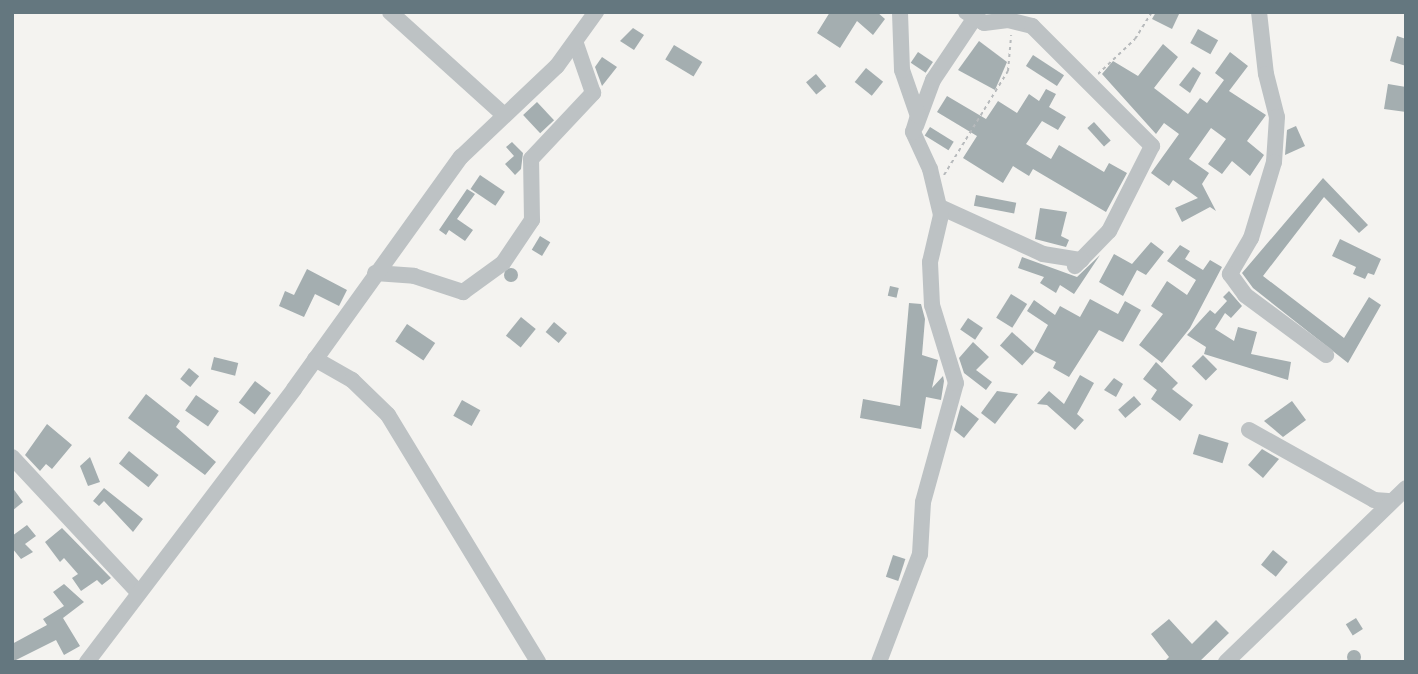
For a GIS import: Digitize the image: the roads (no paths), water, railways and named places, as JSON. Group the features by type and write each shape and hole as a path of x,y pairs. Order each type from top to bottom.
{"street":[{"path":"390,12 504,114"},
{"path":"87,662 316,359 375,273 461,157 576,44 596,12"},
{"path":"879,662 920,554 923,502 956,383 929,284 944,208 913,132 918,116 902,70 900,12"},
{"path":"1259,12 1266,74 1277,117 1274,162 1251,238 1230,274 1245,295 1326,355"},
{"path":"913,132 933,80 970,15 984,23 1008,16 1032,26 1092,81 1152,149 1109,231 1079,263 1042,254 944,208"},
{"path":"375,273 414,276 463,292 503,263 532,220 531,159 593,93 576,44"},
{"path":"316,359 352,380 388,415 538,662"},
{"path":"1249,430 1374,500 1388,501"},
{"path":"12,457 139,593"},
{"path":"1226,662 1359,538 1388,501 1406,488"}]}
